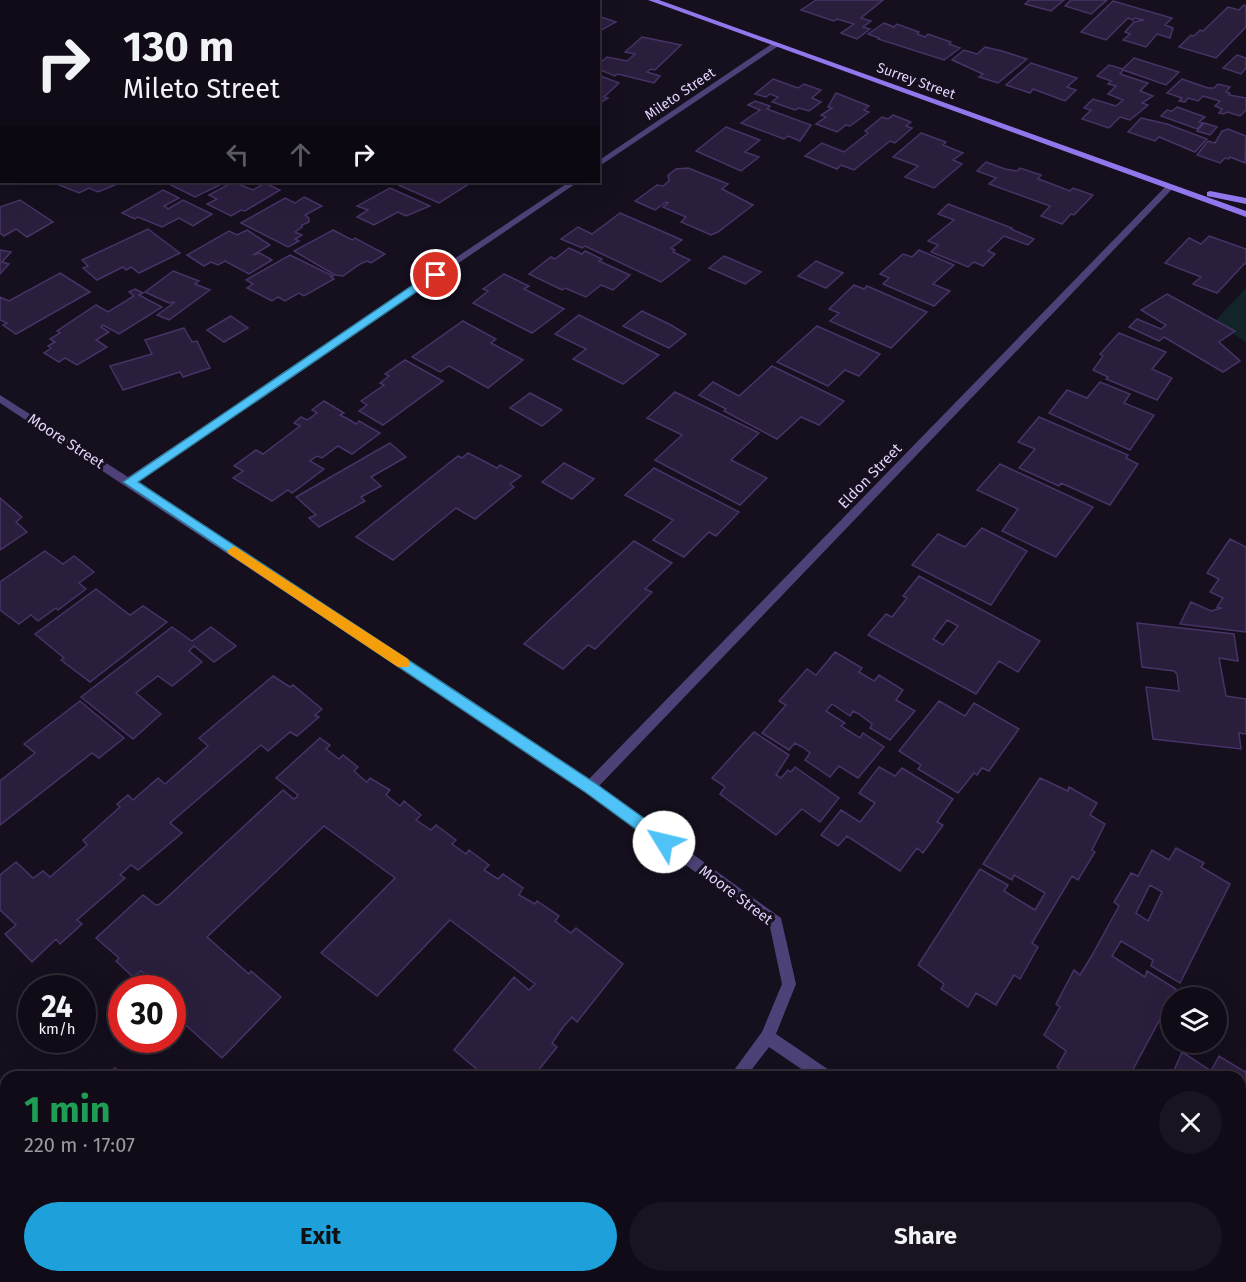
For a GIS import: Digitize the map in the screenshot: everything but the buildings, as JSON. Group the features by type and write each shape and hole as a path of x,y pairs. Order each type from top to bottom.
{"street":[{"name":"Surrey Street","path":"652,0 1246,214"},
{"name":"Mileto Street","path":"600,164 776,45"},
{"path":"129,482 573,183"},
{"name":"Surrey Street","path":"1171,186 1246,201"},
{"name":"Eldon Street","path":"590,788 1171,186"},
{"name":"Moore Street","path":"0,398 590,788 776,923 789,984 766,1037 741,1071"},
{"path":"766,1037 818,1071"}],"shaded area":[{"path":"1246,288 1246,342 1214,322"}],"slow traffic":[{"path":"234,551 403,663"}],"route":[{"path":"436,275 129,482 590,788 664,842"}]}
